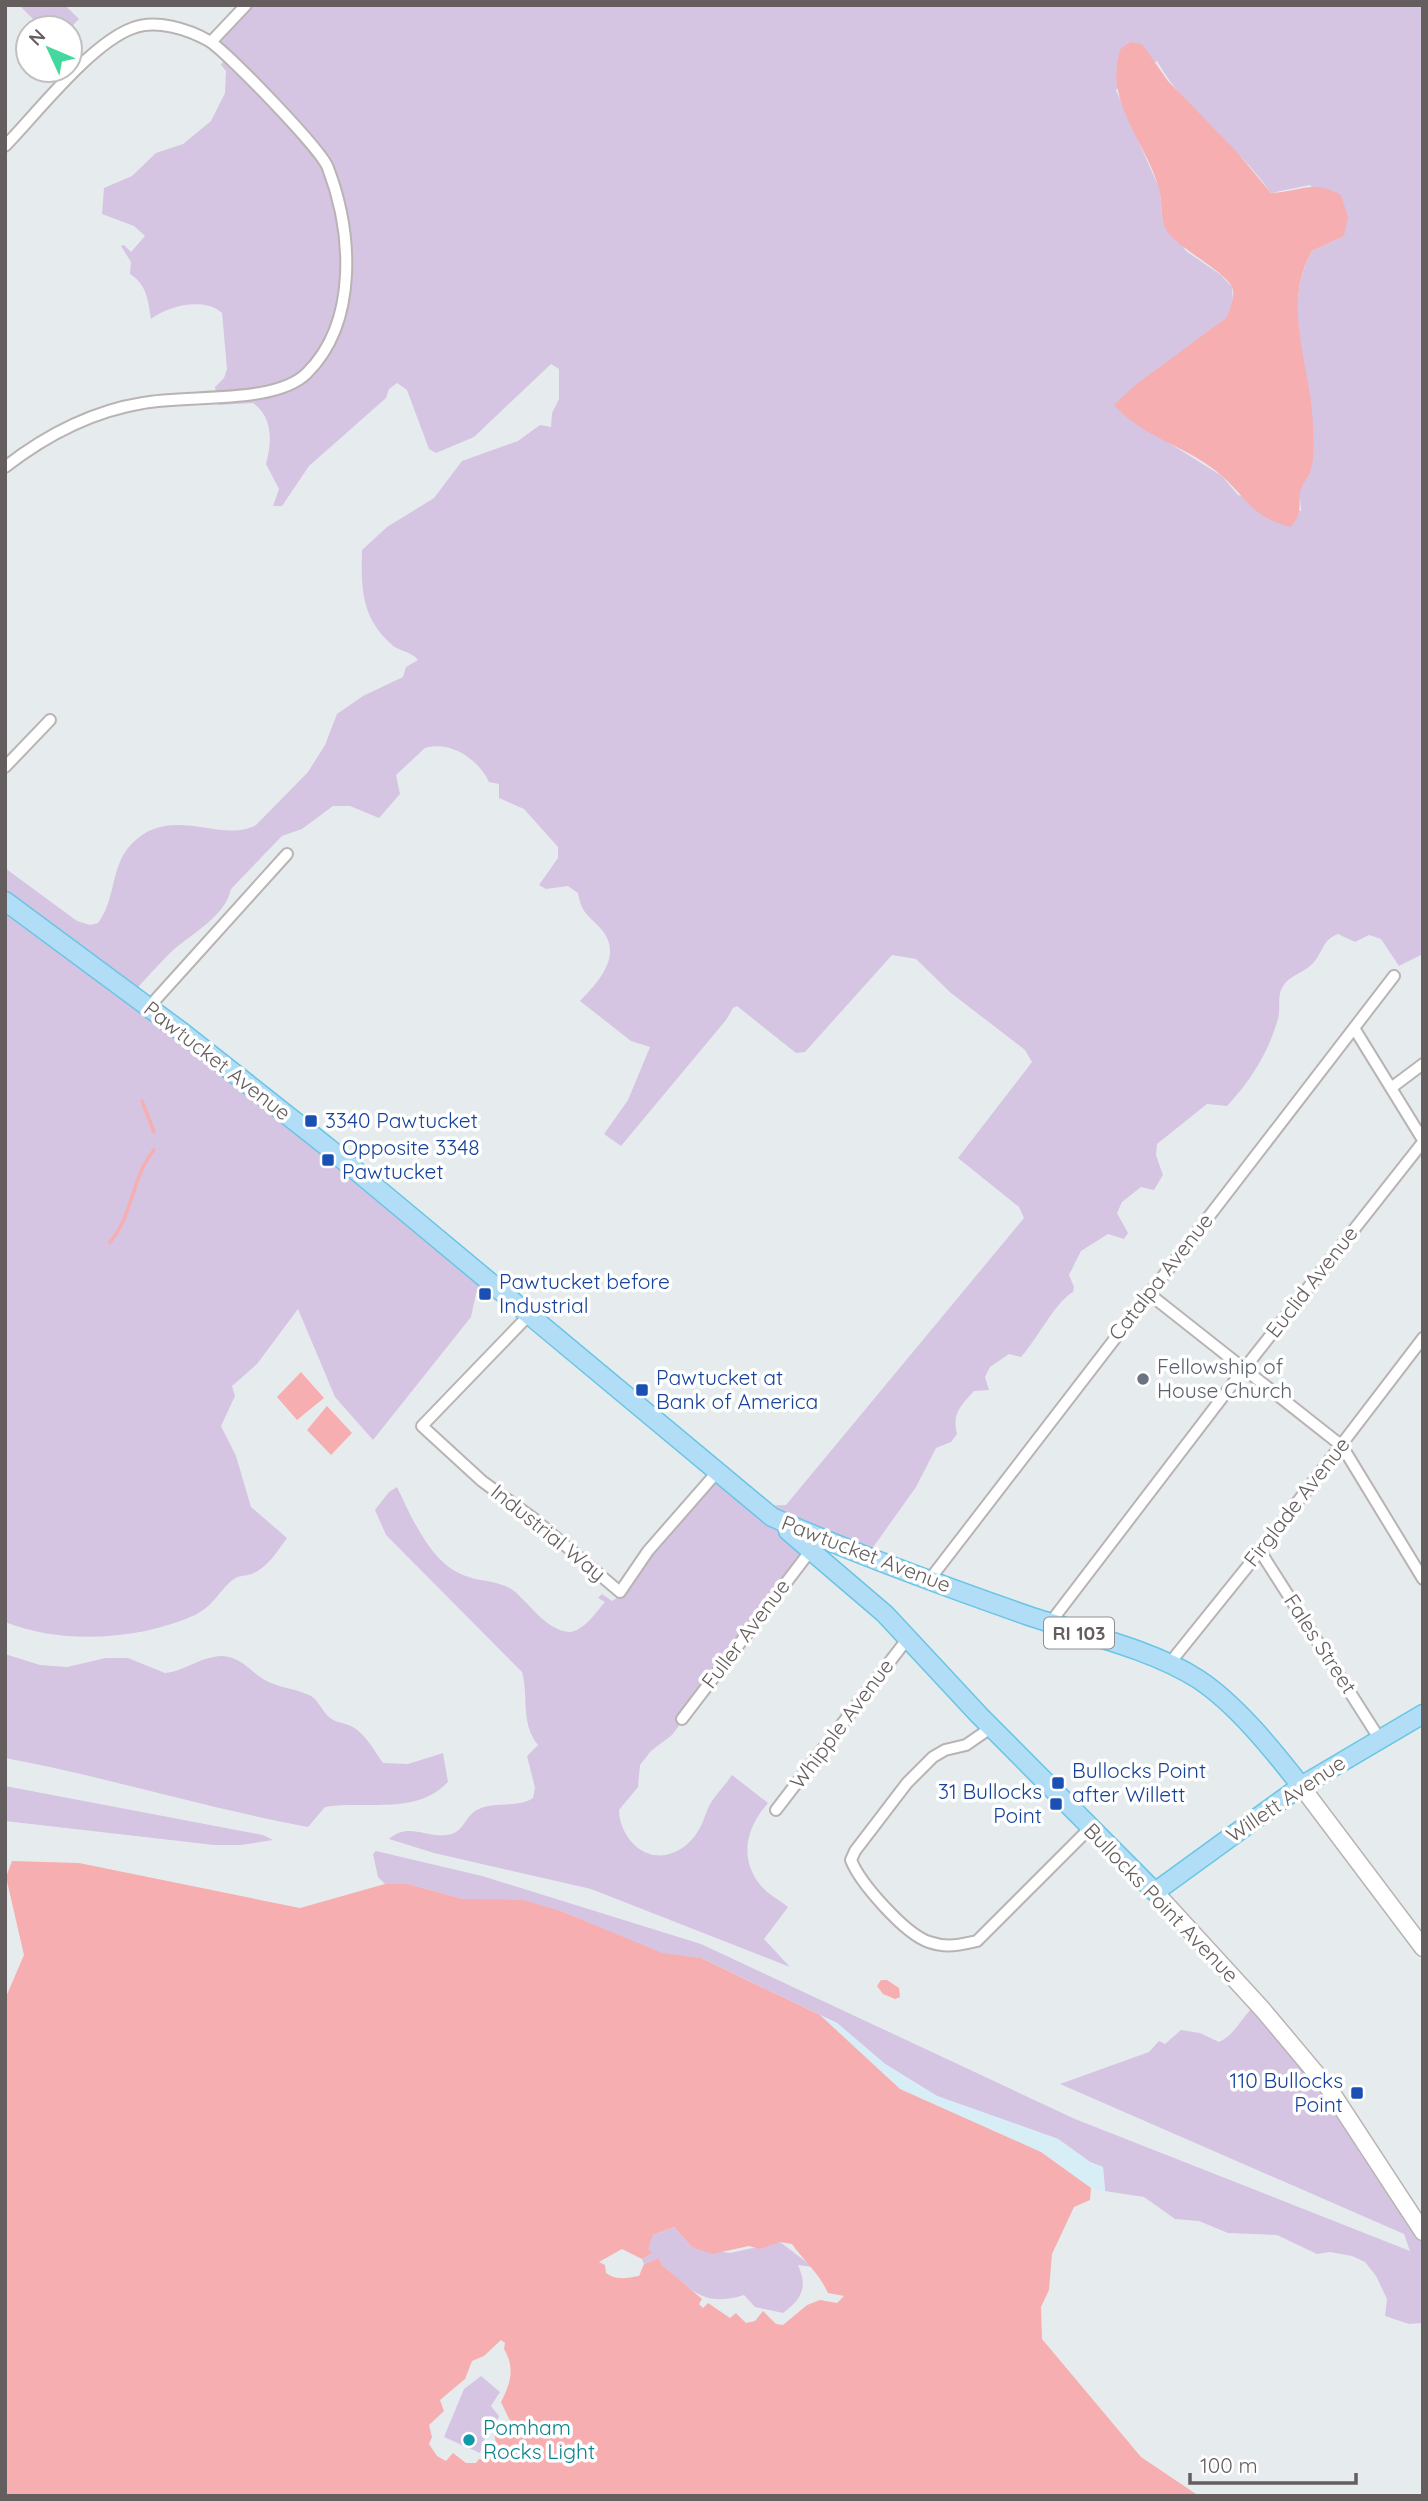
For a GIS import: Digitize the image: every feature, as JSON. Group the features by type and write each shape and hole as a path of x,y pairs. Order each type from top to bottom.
{"main road":[{"name":"Pawtucket Avenue","path":"5,901 149,1007 330,1149 772,1517"},
{"name":"Bullocks Point Avenue","path":"772,1517 815,1544 1155,1892 1263,2010 1330,2090 1423,2232"},
{"name":"Pawtucket Avenue","path":"815,1544 874,1558 1169,1664 1207,1686 1259,1736 1301,1786 1422,1945"},
{"path":"855,1585 874,1558"},
{"name":"Willett Avenue","path":"1155,1892 1301,1786 1379,1738 1422,1717"}],"street":[{"path":"211,42 246,5"},
{"path":"5,146 86,62 117,36 145,26 179,27 211,42 313,143 328,165 346,253 342,305 318,361 305,376 268,394 207,396 118,408 45,439 5,467"},
{"path":"5,767 50,720"},
{"path":"149,1007 286,854"},
{"name":"Catalpa Avenue","path":"930,1579 1394,976"},
{"path":"1354,1028 1423,1141"},
{"path":"1391,1088 1423,1064"},
{"name":"Euclid Avenue","path":"1051,1623 1244,1369 1423,1141"},
{"path":"1148,1293 1342,1446 1423,1579"},
{"name":"Industrial Way","path":"530,1314 422,1426 482,1480 534,1519 620,1591 648,1551 718,1471"},
{"path":"1419,1342 1423,1357"},
{"name":"Firglade Avenue","path":"1169,1664 1342,1446 1419,1342"},
{"name":"Fuller Avenue","path":"682,1719 815,1544"},
{"name":"Fales Street","path":"1260,1551 1379,1738"},
{"name":"Whipple Avenue","path":"776,1810 908,1638"},
{"path":"992,1727 967,1745 945,1749 933,1757 907,1783 855,1851 851,1860 856,1871 888,1909 917,1937 929,1942 955,1946 977,1941 1090,1828"}],"shaded area":[{"path":"19,5 65,5 74,14 28,14"},
{"path":"244,5 1423,5 1423,954 1399,966 1381,939 1369,935 1355,942 1338,934 1328,940 1311,965 1288,980 1281,992 1278,1019 1269,1043 1244,1087 1227,1106 1207,1104 1157,1144 1156,1155 1163,1175 1154,1190 1141,1187 1122,1202 1117,1213 1128,1233 1124,1239 1108,1234 1081,1251 1069,1275 1074,1287 1073,1292 1053,1312 1021,1357 1009,1354 990,1367 985,1377 989,1390 974,1391 961,1406 956,1415 957,1434 951,1442 936,1448 916,1487 869,1553 807,1544 748,1635 672,1735 651,1751 640,1765 638,1787 619,1810 619,1816 627,1836 646,1853 663,1855 687,1845 700,1827 712,1801 732,1775 768,1803 750,1833 748,1855 754,1876 762,1887 788,1907 764,1939 790,1967 591,1889 434,1853 389,1839 396,1834 410,1831 452,1834 460,1829 475,1811 533,1798 535,1788 527,1756 538,1745 532,1737 527,1719 522,1672 386,1535 375,1510 389,1492 397,1487 423,1537 451,1569 463,1575 508,1587 546,1622 569,1632 579,1629 594,1615 605,1602 598,1598 602,1594 612,1601 620,1596 717,1470 763,1506 786,1505 1024,1218 1019,1207 958,1158 1032,1062 1025,1050 951,993 916,959 892,955 805,1052 796,1053 737,1006 733,1008 726,1020 621,1146 604,1134 628,1100 650,1047 631,1041 580,1001 606,968 610,949 607,939 586,914 578,893 568,886 546,889 539,885 558,858 558,847 524,809 499,798 499,784 489,782 471,759 454,749 435,746 425,748 396,775 400,794 379,818 350,806 333,806 302,829 282,836 231,889 214,917 168,955 131,995 483,1285 476,1294 471,1317 373,1440 335,1397 298,1309 257,1364 232,1386 235,1396 221,1426 236,1456 251,1507 287,1538 269,1562 254,1573 234,1579 207,1607 195,1615 150,1630 101,1637 76,1636 51,1634 5,1622 5,868 77,921 90,925 98,923 103,914 123,856 144,834 160,827 177,825 242,830 256,825 308,772 325,745 337,714 363,696 403,677 406,667 418,660 393,646 373,623 363,588 362,550 387,527 434,498 462,461 518,441 540,425 551,427 552,413 559,399 559,369 551,364 474,437 436,453 429,449 407,390 397,383 389,389 386,398 309,466 282,506 273,506 279,489 266,464 270,439 264,415 253,403 218,405 215,387 224,378 227,369 222,313 207,305 197,304 167,310 151,319 146,293 130,274 131,262 121,246 124,245 131,252 145,236 134,226 102,214 104,188 132,176 156,153 183,144 211,121 225,93 226,71 221,65 225,58 210,42","holes":["1157,61 1169,79 1271,193 1310,185 1344,236 1312,251 1302,274 1298,299 1300,349 1312,425 1313,449 1310,466 1300,489 1301,511 1238,495 1222,476 1169,443 1173,359 1226,318 1233,301 1232,287 1221,275 1186,251 1162,216 1160,190 1116,90"]},
{"path":"1131,42 1142,44 1168,81 1236,151 1271,193 1314,187 1341,195 1348,217 1344,236 1312,251 1303,272 1299,294 1298,316 1311,404 1313,453 1310,472 1301,490 1298,515 1290,527 1258,512 1209,466 1139,426 1114,405 1134,386 1226,318 1233,295 1228,281 1176,241 1164,224 1159,189 1153,171 1128,120 1117,85 1121,48"},
{"path":"301,1372 324,1398 297,1420 277,1397"},
{"path":"327,1406 352,1433 331,1455 307,1430"},
{"path":"5,1654 40,1665 67,1667 106,1658 128,1658 165,1673 180,1670 207,1658 229,1657 240,1661 269,1682 312,1696 330,1718 361,1733 383,1763 408,1764 443,1753 448,1782 435,1793 406,1803 325,1807 308,1827 5,1758"},
{"path":"5,1786 263,1835 273,1840 241,1845 214,1845 5,1821"},
{"path":"376,1851 482,1876 701,1944 1075,2119 1410,2251 1404,2234 1060,2084 1149,2052 1159,2041 1165,2044 1181,2030 1200,2033 1219,2042 1230,2034 1257,2003 1292,2044 1423,2232 1423,2323 1409,2324 1385,2316 1387,2299 1376,2276 1365,2262 1352,2256 1330,2252 1317,2254 1277,2235 1228,2233 1199,2221 1175,2219 1144,2197 1105,2191 1103,2167 1090,2162 1058,2139 937,2096 885,2064 837,2023 701,1958 662,1954 561,1911 463,1899 408,1884 385,1884 378,1877 373,1854"},
{"path":"12,1861 79,1863 300,1908 385,1884 408,1884 463,1899 523,1900 561,1911 662,1953 701,1958 820,2015 900,2089 1041,2152 1091,2188 1090,2200 1074,2207 1052,2254 1049,2290 1041,2307 1042,2339 1141,2457 1199,2496 5,2496 5,1999 24,1955 6,1877","holes":["674,2227 692,2247 712,2254 749,2246 760,2249 780,2242 792,2244 816,2273 828,2293 844,2296 837,2303 820,2300 807,2305 783,2325 776,2324 763,2311 755,2321 746,2323 736,2313 730,2318 708,2303 703,2308 699,2304 702,2299 662,2265 659,2258 644,2264 639,2276 626,2278 610,2276 606,2273 605,2265 599,2262 622,2249 642,2259 652,2253 648,2249 653,2235","501,2340 505,2343 504,2349 511,2369 501,2402 511,2423 507,2432 494,2431 496,2444 488,2461 479,2459 476,2463 466,2463 453,2453 446,2461 437,2456 429,2444 432,2437 429,2425 444,2411 440,2400 465,2379 472,2361 484,2356"]},
{"path":"881,1980 887,1980 899,1988 900,1997 895,1999 883,1994 877,1986"},
{"path":"674,2227 692,2247 730,2253 780,2242 813,2267 798,2265 803,2286 795,2303 783,2313 755,2307 744,2295 708,2298 681,2282 662,2265 659,2258 644,2264 642,2259 651,2253 647,2249 653,2235"},
{"path":"481,2376 500,2392 491,2406 499,2416 497,2421 491,2421 480,2453 444,2437 464,2389"}],"sand":[{"path":"820,2015 837,2023 885,2064 937,2096 1058,2139 1090,2162 1103,2167 1105,2191 1091,2188 1041,2152 900,2089"}],"waterway":[{"path":"142,1101 154,1132"},
{"path":"110,1242 118,1232 146,1161 154,1150"}],"place":[{"name":"3340 Pawtucket","path":"311,1121"},
{"name":"Opposite 3348 Pawtucket","path":"328,1160"},
{"name":"Pawtucket before Industrial","path":"485,1294"},
{"name":"Fellowship of House Church","path":"1143,1379"},
{"name":"Pawtucket at Bank of America","path":"642,1390"},
{"name":"Bullocks Point after Willett","path":"1058,1783"},
{"name":"31 Bullocks Point","path":"1056,1804"},
{"name":"110 Bullocks Point","path":"1357,2093"},
{"name":"Pomham Rocks Light","path":"469,2440"}]}
